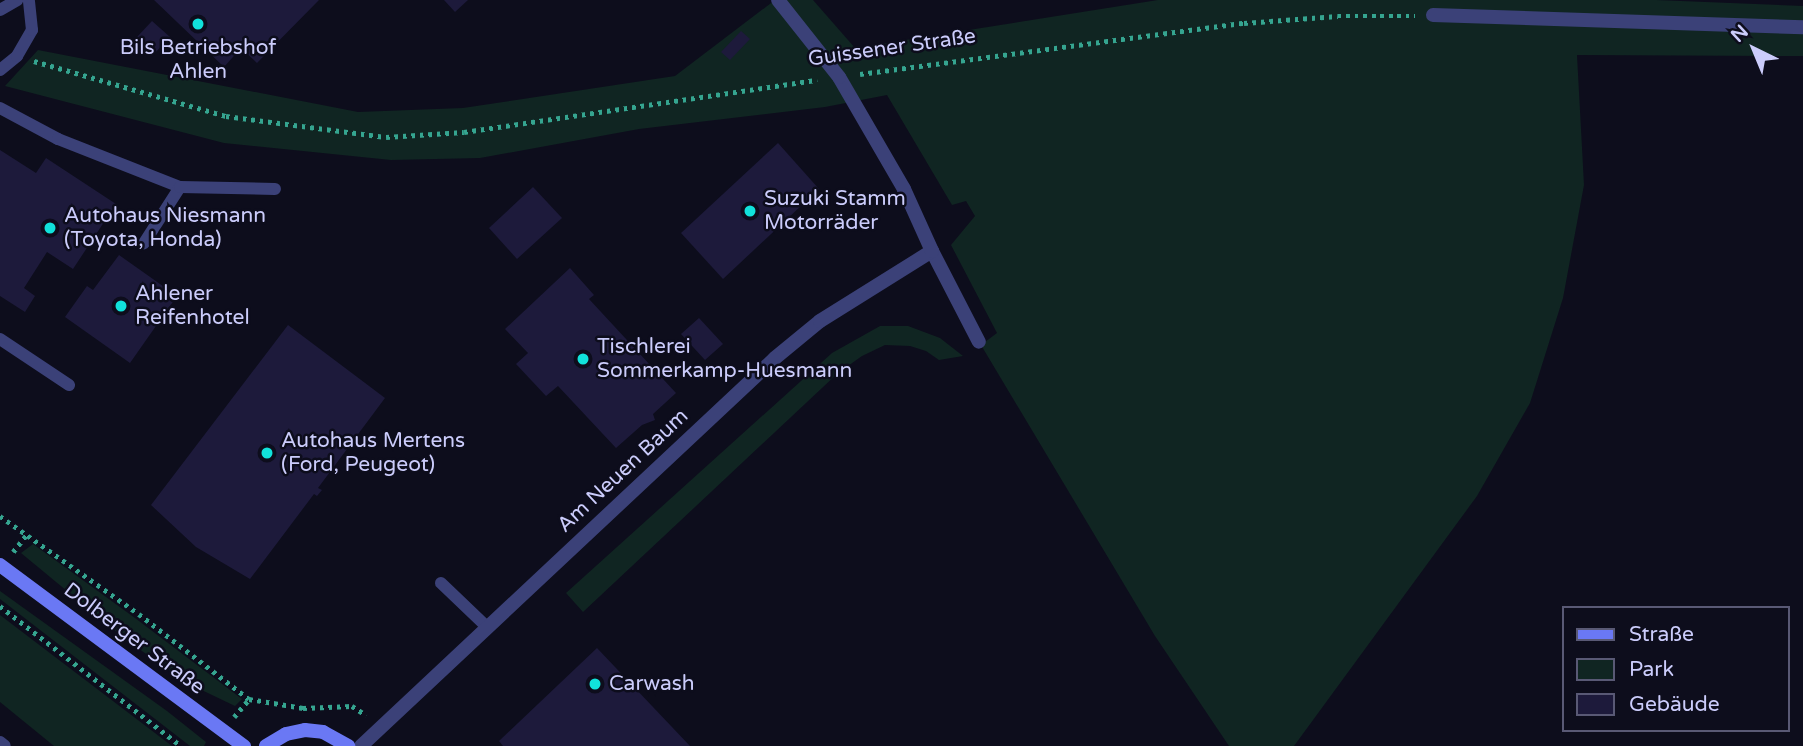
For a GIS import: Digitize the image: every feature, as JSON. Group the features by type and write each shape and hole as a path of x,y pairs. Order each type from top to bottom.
{"main road":[{"name":"Dolberger Straße","path":"0,565 244,746"},
{"path":"265,746 286,734 305,730 323,732 348,746"}],"street":[{"path":"778,0 839,77 904,189 932,251 979,342"},
{"path":"1433,15 1803,27"},
{"name":"Am Neuen Baum","path":"361,746 775,358 820,320 932,251"}],"lane":[{"path":"0,10 17,0"},
{"path":"0,70 17,56 32,30 29,0"},
{"path":"0,108 58,139 180,187 275,189"},
{"path":"144,243 180,187"},
{"path":"0,340 69,385"},
{"path":"441,583 487,627"},
{"path":"0,742 5,746"}],"path":[{"name":"Guissener Straße","path":"17,56 226,116 386,137 477,130 839,77 1244,23 1338,16 1433,15"},
{"path":"0,516 139,614 249,699 303,708 352,706 382,726"},
{"path":"0,606 181,746"}],"green space":[{"path":"775,0 813,0 855,48 1158,0 1656,0 1803,6 1803,56 1577,55 1584,185 1563,298 1530,403 1477,496 1294,746 1229,746 1155,636 981,345 997,333 951,245 975,216 966,201 952,205 887,95 825,107 639,129 480,158 391,160 224,143 5,86 38,50 358,112 463,108 675,76"},
{"path":"880,326 908,326 940,338 963,356 939,360 926,351 910,346 885,345 862,356 838,373 583,612 566,593 832,353"},
{"path":"33,544 242,699 235,706 187,683 125,639 21,553"},
{"path":"0,591 167,711 206,742 204,746 190,746 0,599"},
{"path":"0,615 172,746 54,746 0,702"}],"building":[{"path":"154,0 319,0 257,63 241,48 224,67"},
{"path":"444,0 468,0 455,12"},
{"path":"152,21 170,37 154,54 137,37"},
{"path":"741,31 750,39 730,60 721,52"},
{"name":"Suzuki Stamm Motorräder","path":"778,143 819,189 723,279 681,233"},
{"name":"Autohaus Niesmann (Toyota, Honda)","path":"0,150 36,173 46,158 116,204 73,269 47,252 24,288 35,296 25,312 0,296"},
{"path":"533,187 562,218 517,259 489,228"},
{"name":"Ahlener Reifenhotel","path":"119,255 177,296 130,363 65,317 87,286 93,290"},
{"name":"Tischlerei Sommerkamp-Huesmann","path":"570,268 594,295 589,299 676,393 653,414 655,420 642,425 616,448 558,386 546,396 516,364 528,353 505,329"},
{"path":"699,318 723,344 705,360 681,334"},
{"name":"Autohaus Mertens (Ford, Peugeot)","path":"288,325 385,398 318,488 322,490 317,496 314,494 250,579 196,547 151,505"},
{"name":"Carwash","path":"597,648 690,746 503,746 499,741"}],"place":[{"name":"Bils Betriebshof Ahlen","path":"198,24"},
{"name":"Suzuki Stamm Motorräder","path":"750,211"},
{"name":"Autohaus Niesmann (Toyota, Honda)","path":"50,228"},
{"name":"Ahlener Reifenhotel","path":"121,306"},
{"name":"Tischlerei Sommerkamp-Huesmann","path":"583,359"},
{"name":"Autohaus Mertens (Ford, Peugeot)","path":"267,453"},
{"name":"Carwash","path":"595,684"}]}
